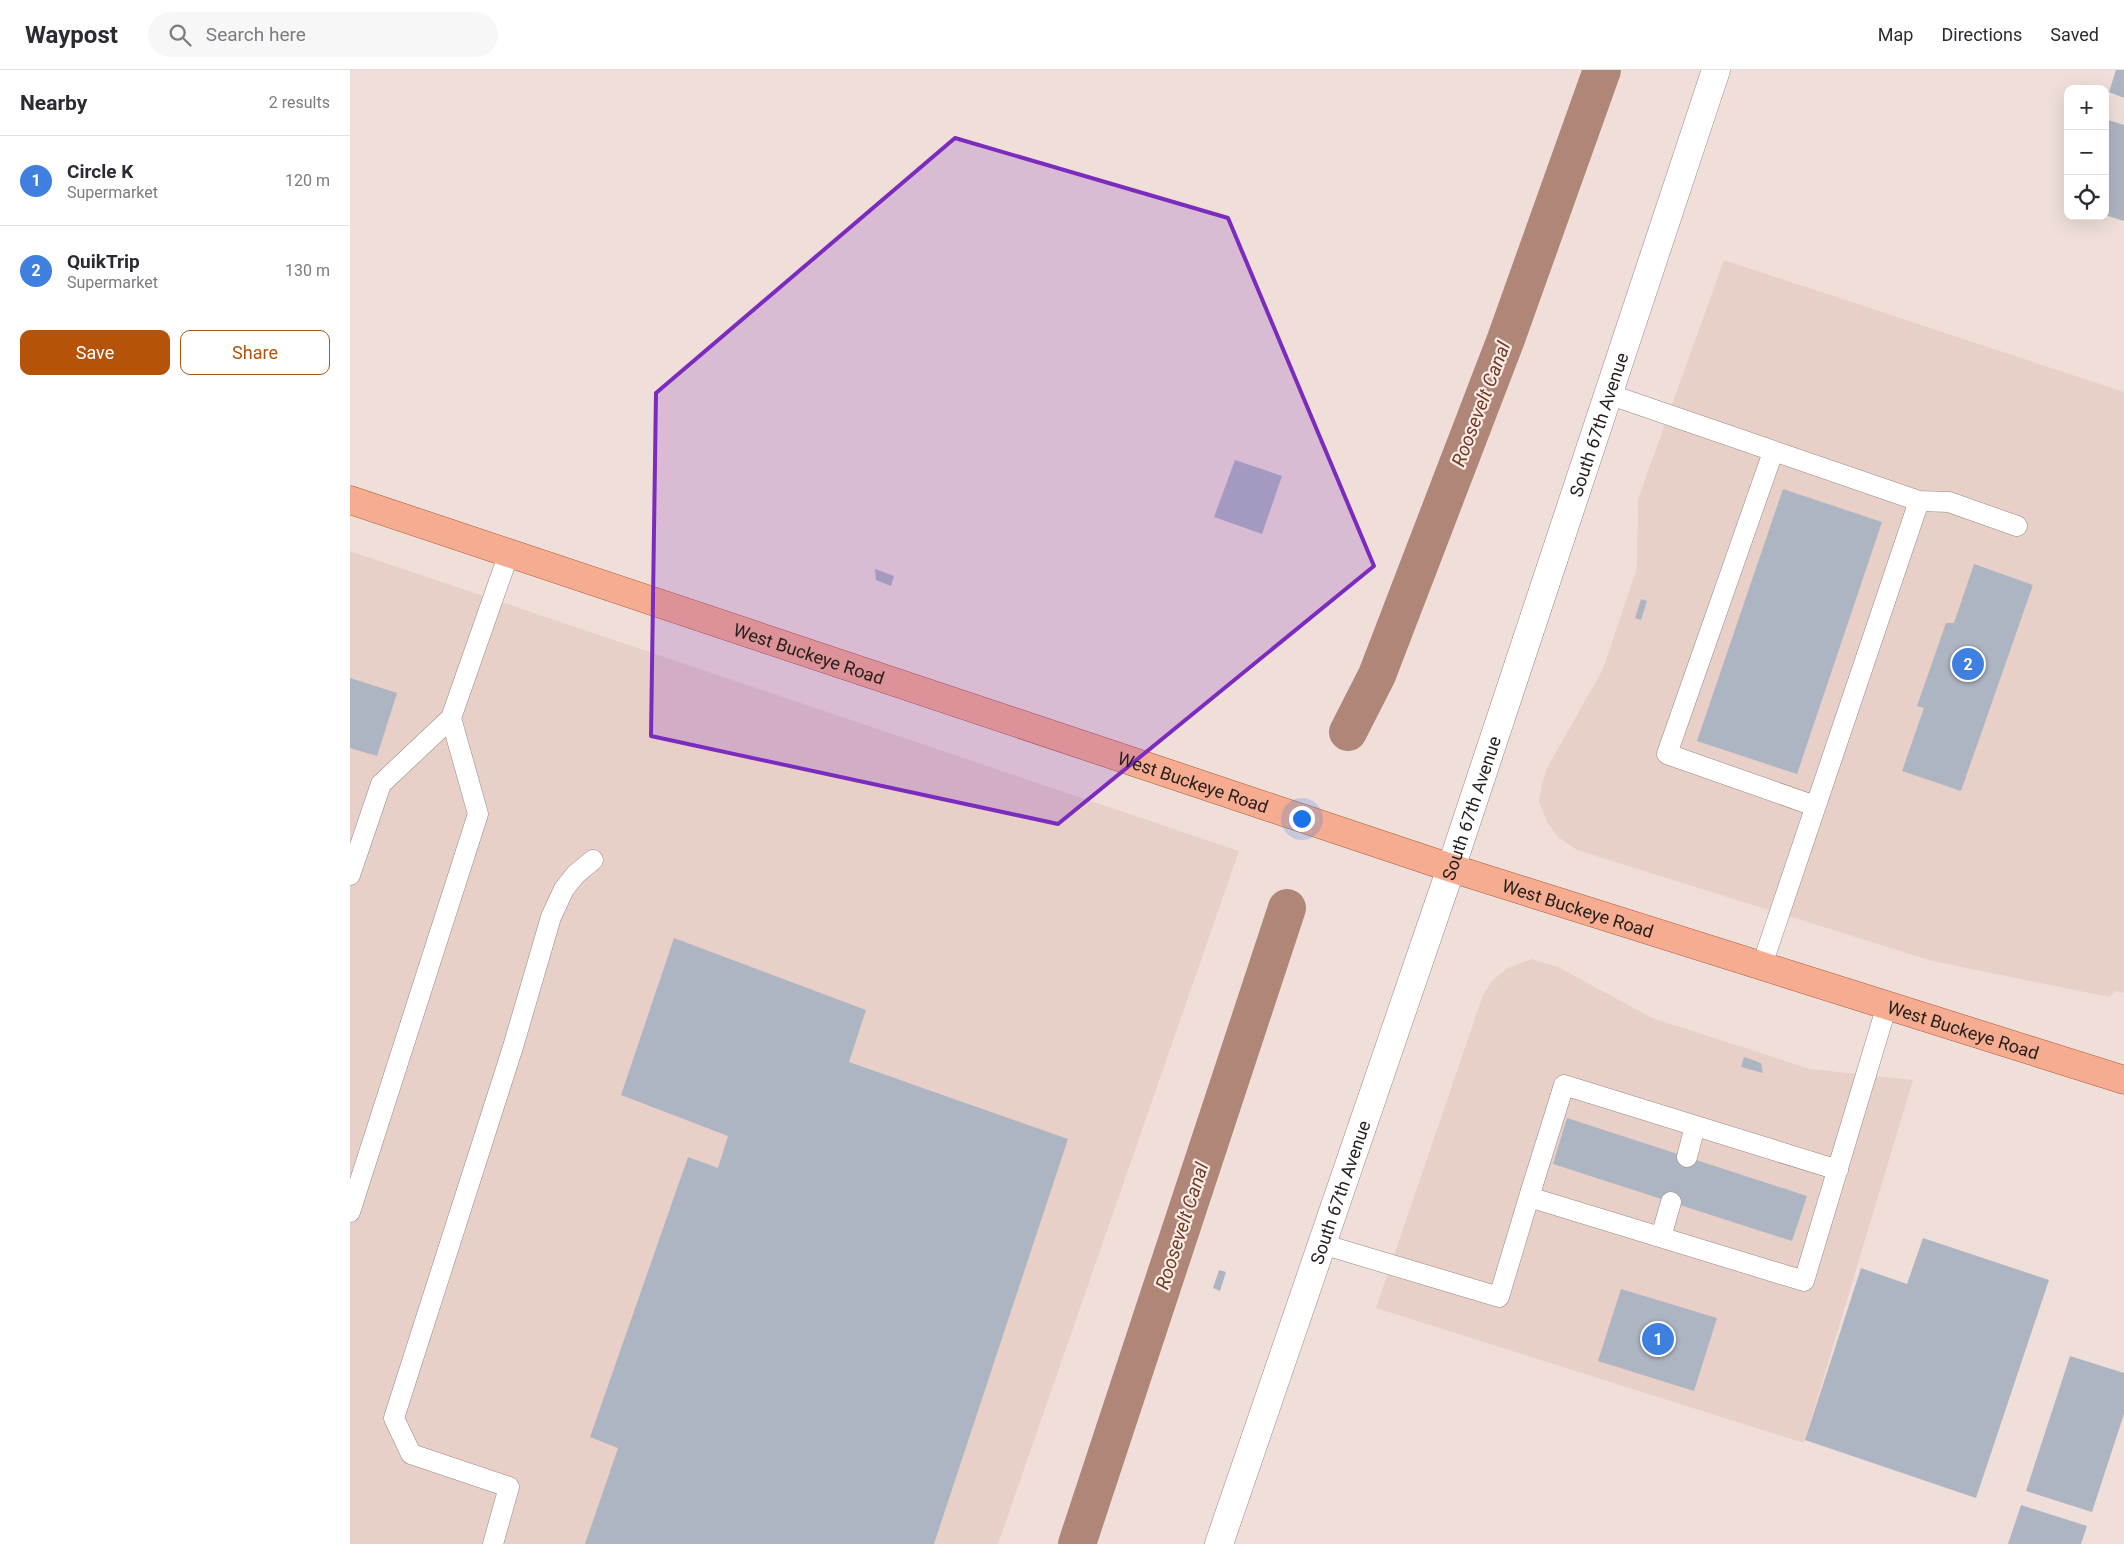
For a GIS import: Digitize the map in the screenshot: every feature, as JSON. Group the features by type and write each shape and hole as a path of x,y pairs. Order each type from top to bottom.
{"main road":[{"name":"South 67th Avenue","path":"1219,1544 1451,868 1716,70"},
{"name":"West Buckeye Road","path":"350,500 1451,868 2124,1080"}],"lane":[{"path":"1608,394 1919,501 1950,502 2016,526"},
{"path":"1773,452 1667,754 1815,806"},
{"path":"1762,965 1919,501"},
{"path":"350,875 381,784 451,718 509,553"},
{"path":"350,1212 478,814 451,718"},
{"path":"493,1544 509,1487 411,1454 394,1418 513,1047 550,917 564,889 576,874 592,860"},
{"path":"1529,1197 1804,1281 1887,1005"},
{"path":"1322,1244 1499,1297 1564,1085 1838,1170"},
{"path":"1686,1157 1696,1126"},
{"path":"1661,1237 1671,1202"}],"highlighted area":[{"path":"955,138 1228,218 1374,566 1058,824 651,736 656,393"}],"shaded area":[{"path":"1724,260 2124,392 2124,993 2116,991 2109,997 1932,961 1577,850 1558,837 1547,822 1539,801 1542,783 1547,768 1603,669 1637,568 1638,499"},
{"path":"350,551 1239,851 998,1544 350,1544"},
{"path":"1531,959 1558,967 1652,1018 1810,1069 1913,1080 1804,1443 1376,1308 1483,995 1493,980 1506,969"}],"building":[{"path":"2116,70 2124,70 2124,98 2109,92"},
{"path":"2109,120 2124,125 2124,221 2109,216"},
{"path":"1235,460 1282,476 1262,534 1214,517"},
{"path":"1783,489 1882,522 1797,774 1697,741"},
{"path":"1974,564 2033,585 1961,791 1902,771 1924,708 1917,706 1946,623 1954,623"},
{"path":"875,569 894,576 891,586 876,580"},
{"path":"1641,599 1647,601 1641,620 1635,618"},
{"path":"350,678 397,693 377,756 350,748"},
{"path":"674,938 866,1010 849,1062 1068,1139 934,1544 585,1544 618,1448 590,1437 688,1157 718,1168 728,1136 621,1095"},
{"path":"1744,1057 1761,1063 1763,1073 1741,1067"},
{"path":"1567,1118 1807,1196 1792,1241 1553,1164"},
{"path":"1923,1238 2049,1280 1976,1498 1805,1440 1861,1268 1907,1284"},
{"path":"1219,1270 1226,1272 1220,1291 1213,1288"},
{"path":"1621,1289 1717,1318 1694,1391 1598,1361"},
{"path":"2070,1356 2124,1373 2124,1414 2092,1512 2026,1491"},
{"path":"2021,1505 2087,1526 2081,1544 2008,1544"}],"waterway":[{"name":"Roosevelt Canal","path":"1348,732 1377,675 1506,339 1602,70"},
{"name":"Roosevelt Canal","path":"1077,1544 1287,908"}],"place":[{"name":"QuikTrip","path":"1968,664"},
{"name":"Circle K","path":"1658,1339"}]}
